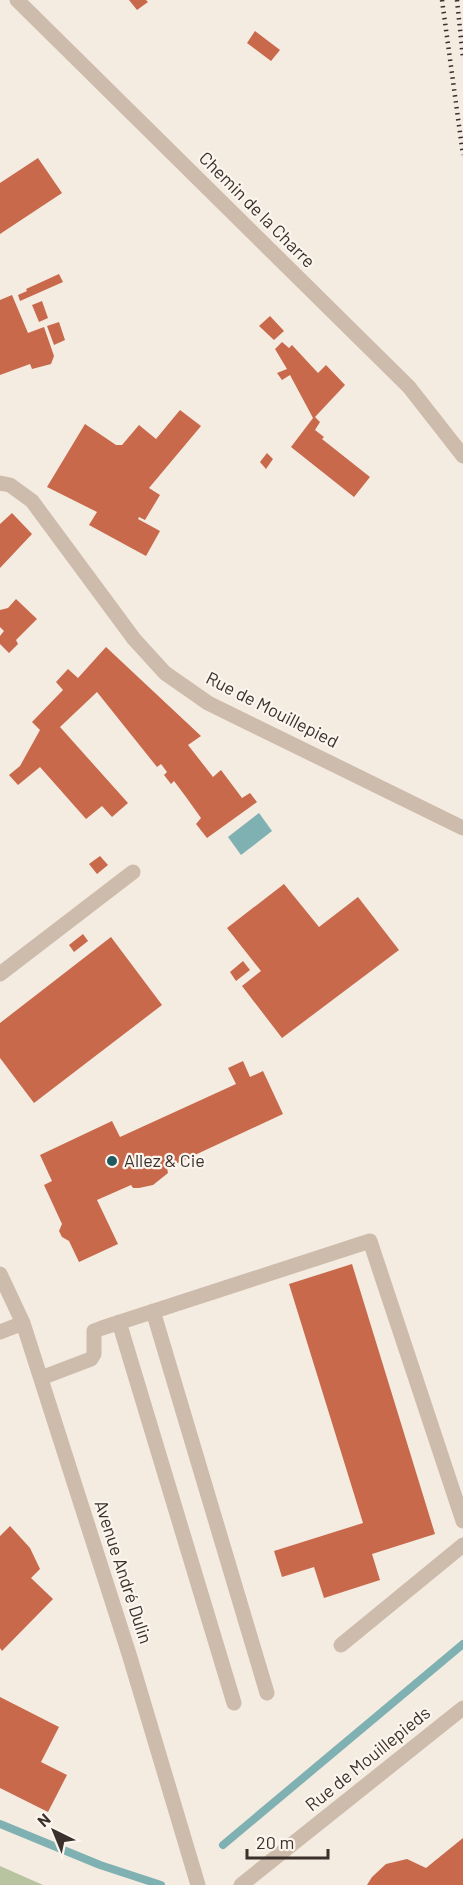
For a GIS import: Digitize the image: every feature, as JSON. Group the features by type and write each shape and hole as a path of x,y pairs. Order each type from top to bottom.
{"street":[{"name":"Chemin de la Charre","path":"16,0 409,387 463,456"},
{"name":"Rue de Mouillepied","path":"0,483 10,484 32,501 134,639 165,673 208,702 463,828"},
{"path":"0,974 133,872"},
{"path":"41,1378 91,1359 94,1354 94,1332 370,1241 463,1521"},
{"name":"Avenue André Dulin","path":"0,1274 23,1323 41,1378 129,1654 196,1881"},
{"path":"153,1311 267,1693"},
{"path":"119,1322 234,1703"},
{"path":"0,1332 23,1323"},
{"path":"341,1645 463,1545"},
{"name":"Rue de Mouillepieds","path":"241,1885 463,1708"}],"green space":[{"path":"0,1866 43,1885 0,1885"}],"water":[{"path":"259,813 272,831 241,855 228,837"}],"building":[{"path":"129,0 146,0 148,2 137,10"},
{"path":"255,31 280,50 271,61 247,43"},
{"path":"38,158 62,193 0,234 0,183"},
{"path":"59,274 63,282 20,301 18,295 27,291 26,289"},
{"path":"12,295 28,333 44,327 54,356 51,364 32,369 30,364 0,375 0,300"},
{"path":"42,301 48,318 39,322 32,305"},
{"path":"270,316 284,331 274,340 259,326"},
{"path":"59,322 65,340 54,345 47,326"},
{"path":"282,342 289,348 292,345 318,373 326,365 345,385 315,417 320,422 315,430 324,437 322,439 370,477 354,497 291,447 313,418 290,375 282,380 277,373 287,369 275,349"},
{"path":"180,410 201,426 149,488 160,495 145,520 139,517 138,519 160,531 146,556 89,525 97,512 47,487 85,424 116,445 122,445 139,425 156,439"},
{"path":"267,453 273,459 266,469 260,462"},
{"path":"12,513 32,534 0,568 0,524"},
{"path":"16,599 37,619 16,640 18,644 9,653 0,644 0,636 4,631 0,627 0,610 8,608"},
{"path":"106,647 201,736 188,745 213,777 221,770 242,798 250,793 257,802 207,838 196,824 201,818 174,781 171,784 164,775 167,772 161,764 157,767 97,692 60,727 128,803 112,817 102,806 86,819 40,767 18,785 9,775 20,766 40,730 32,722 63,690 56,682 68,669 78,678"},
{"path":"100,856 108,865 97,874 89,864"},
{"path":"284,884 319,927 358,897 399,950 282,1038 242,986 261,971 227,928"},
{"path":"83,934 88,941 74,952 69,945"},
{"path":"111,937 162,1005 34,1103 0,1058 0,1023"},
{"path":"243,961 250,970 236,981 230,972"},
{"name":"Allez & Cie","path":"243,1061 250,1077 263,1071 283,1114 167,1168 168,1173 153,1185 133,1188 131,1185 97,1200 118,1244 79,1262 69,1241 62,1237 59,1231 62,1224 44,1185 52,1181 40,1155 112,1121 120,1137 236,1084 228,1068"},
{"path":"352,1264 435,1534 372,1554 380,1580 324,1598 314,1567 282,1577 274,1551 363,1523 289,1284"},
{"path":"10,1526 30,1548 40,1569 31,1578 53,1599 2,1651 0,1648 0,1536"},
{"path":"0,1697 59,1727 41,1762 67,1775 48,1812 0,1788"},
{"path":"463,1838 463,1885 367,1885 386,1864 407,1859 426,1868"}],"waterway":[{"path":"223,1845 463,1644"},
{"path":"0,1824 100,1865 161,1885"}],"railway":[{"path":"442,0 463,155"},
{"path":"457,0 463,58"}],"place":[{"name":"Allez & Cie","path":"112,1161"}]}
